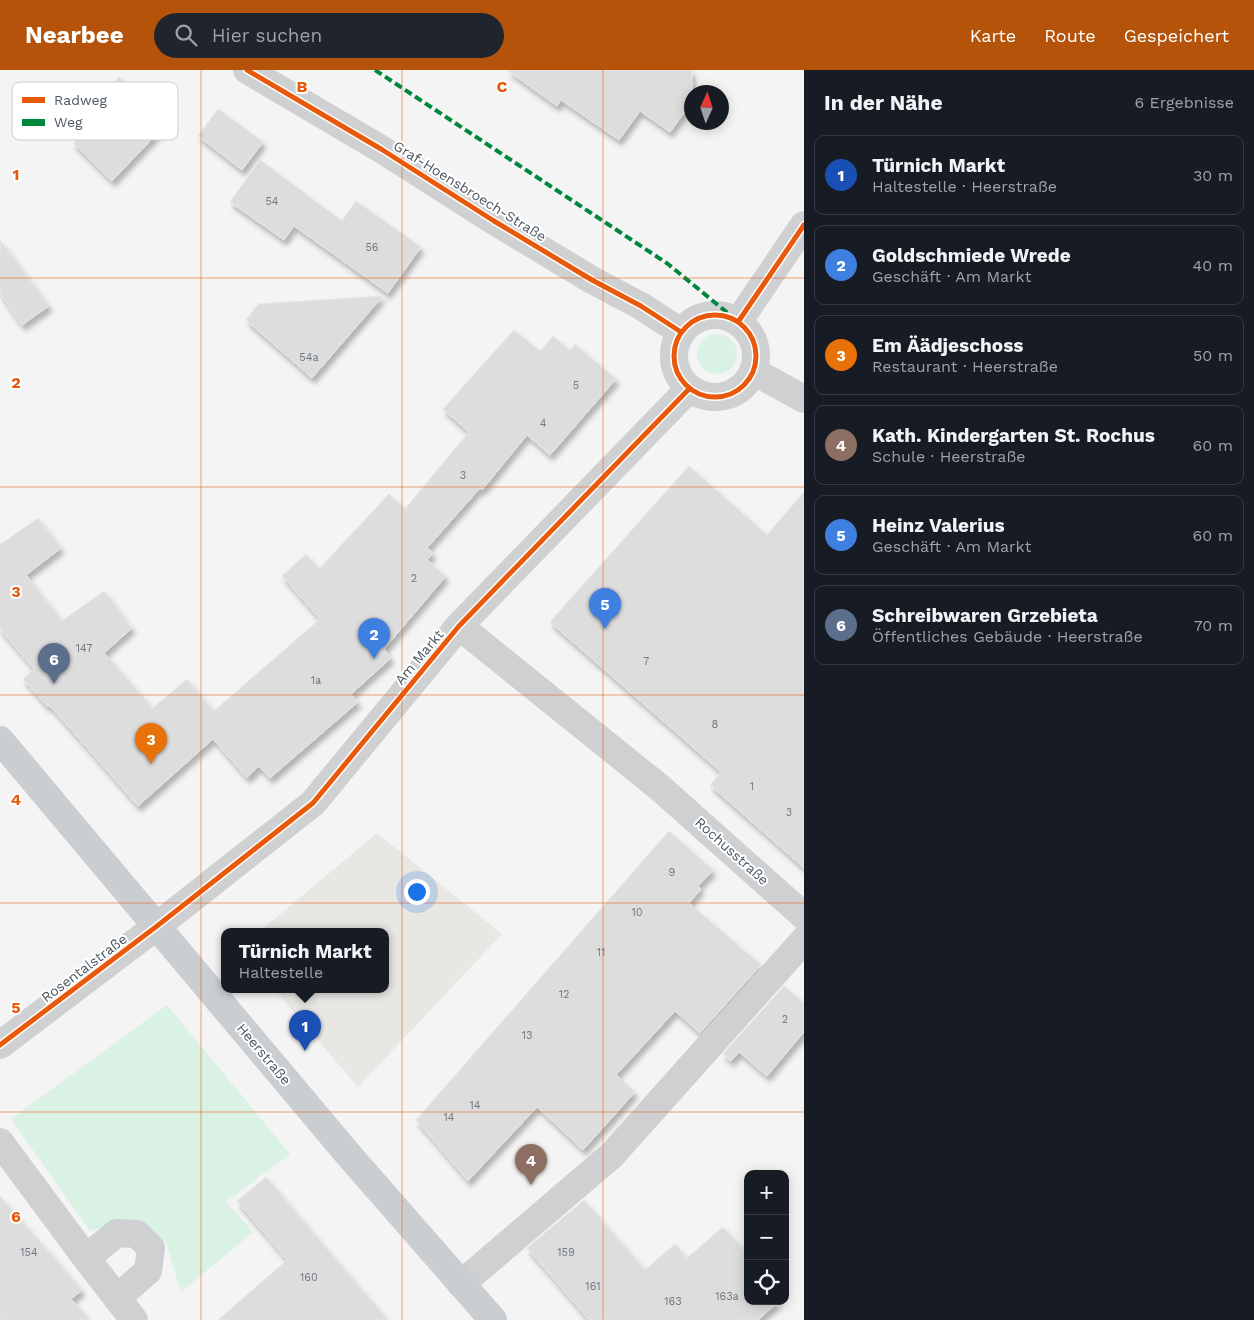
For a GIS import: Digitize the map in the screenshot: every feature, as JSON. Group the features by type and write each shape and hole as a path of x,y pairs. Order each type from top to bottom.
{"main road":[{"name":"Heerstraße","path":"0,740 347,1153 493,1320"}],"street":[{"name":"Graf-Hoensbroech-Straße","path":"247,70 381,149 494,221 592,280 641,306 681,332"},
{"path":"738,322 804,225"},
{"path":"727,316 738,322 753,339 756,349 756,361 753,371 745,384 733,394 718,397 703,396 689,389 680,380 674,368 675,343 681,332 690,322 701,317 727,316"},
{"path":"753,371 804,399"},
{"name":"Am Markt","path":"157,926 313,803 459,626 689,389"},
{"name":"Am Markt","path":"459,626 659,786"},
{"name":"Rochusstraße","path":"659,786 804,916"},
{"name":"Rosentalstraße","path":"0,1045 157,926"},
{"path":"461,1284 612,1155 804,940"},
{"path":"0,1142 134,1320"},
{"path":"86,1258 117,1233 137,1234 151,1248 148,1271 117,1298"}],"shaded area":[{"path":"377,833 502,934 358,1087 278,993 389,993 389,928 264,928"}],"green space":[{"path":"721,334 728,337 734,343 737,354 736,362 728,371 721,374 713,374 706,371 698,362 697,350 700,343 709,335"},
{"path":"167,1005 290,1154 226,1202 253,1232 181,1292 166,1243 135,1220 90,1231 11,1119"}],"building":[{"path":"507,70 692,70 692,85 684,85 684,113 670,132 640,111 619,140 561,100 557,106"},
{"path":"119,77 124,82 114,82"},
{"path":"218,109 263,142 242,170 198,136"},
{"path":"76,140 151,140 112,181 73,143"},
{"path":"260,160 342,221 356,201 421,247 388,293 294,226 284,240 230,202"},
{"path":"0,240 49,306 22,325 0,293"},
{"path":"383,296 312,378 246,320 258,304"},
{"path":"514,330 540,351 553,336 570,350 575,344 616,379 550,455 527,435 482,490 480,488 427,548 433,553 427,560 446,576 384,649 391,658 351,694 358,702 270,778 259,766 247,778 213,739 138,806 50,706 47,706 23,679 34,669 0,629 0,542 1,544 38,518 61,548 26,575 62,621 104,591 132,628 104,653 153,708 187,679 214,711 320,619 282,576 306,554 319,569 389,494 405,509 469,432 443,409"},
{"path":"689,466 767,535 804,492 804,868 710,785 721,772 550,622"},
{"path":"669,831 713,870 698,886 701,889 689,903 761,965 700,1033 675,1011 616,1075 635,1092 583,1150 537,1107 468,1181 416,1120"},
{"path":"784,986 804,1003 804,1032 767,1076 739,1052 731,1061 723,1054"},
{"path":"266,1177 388,1320 218,1320 287,1260 237,1201"},
{"path":"0,1196 82,1290 71,1299 90,1320 0,1320"},
{"path":"584,1200 645,1270 675,1244 687,1258 723,1227 744,1251 744,1305 775,1305 758,1320 589,1320 527,1248"}],"marked path":[{"path":"375,70 668,264 730,315"}],"cycle path":[{"path":"247,70 381,149 494,221 592,280 641,306 681,332"},
{"path":"738,322 804,225"},
{"path":"715,315 731,318 744,327 753,340 756,356 753,372 744,385 731,394 715,397 699,394 686,385 677,372 674,356 677,340 686,327 699,318 715,315"},
{"path":"0,1045 157,926 313,803 459,626 689,389"}],"place":[{"name":"Heinz Valerius","path":"605,629"},
{"name":"Goldschmiede Wrede","path":"374,659"},
{"name":"Schreibwaren Grzebieta","path":"54,684"},
{"name":"Em Äädjeschoss","path":"151,764"},
{"name":"Türnich Markt","path":"305,1051"},
{"name":"Kath. Kindergarten St. Rochus","path":"531,1185"}]}
